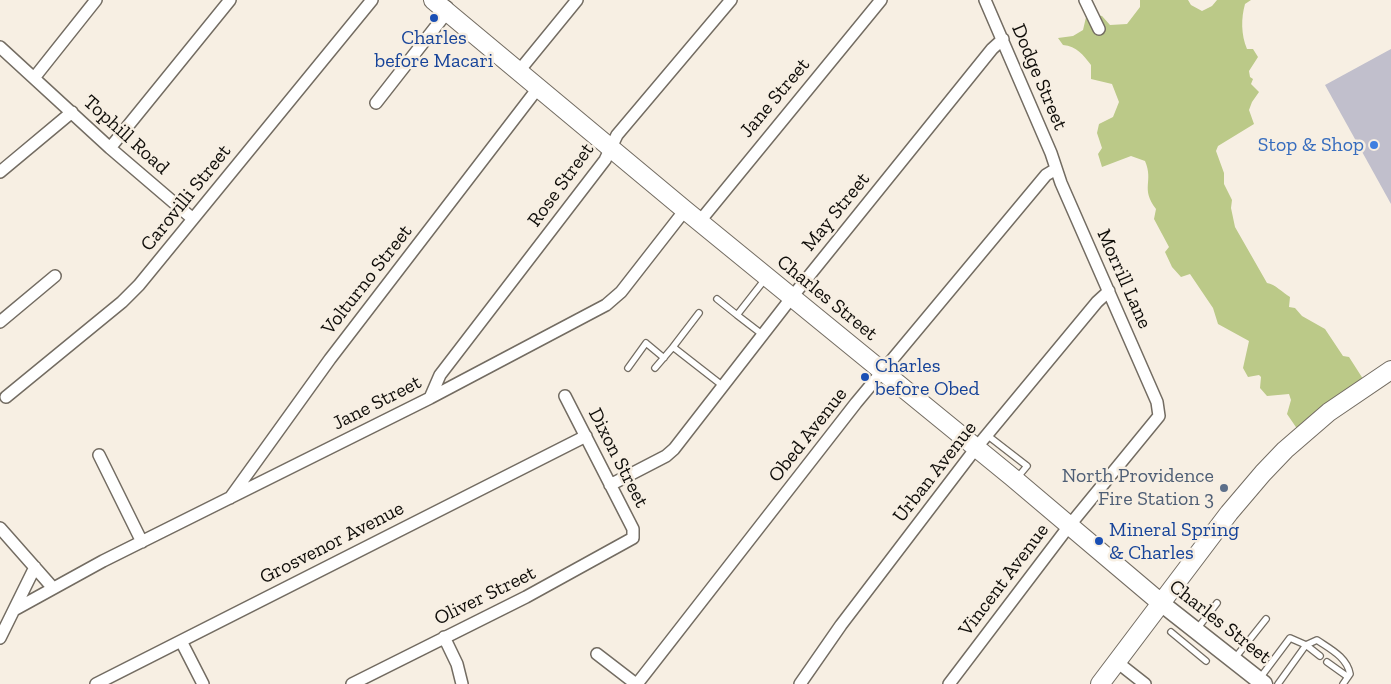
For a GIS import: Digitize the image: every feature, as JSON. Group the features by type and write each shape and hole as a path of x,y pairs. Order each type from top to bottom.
{"main road":[{"name":"Charles Street","path":"433,0 447,6 538,88 882,371 998,454 1016,480 1069,526 1161,603 1261,682"},
{"path":"1100,684 1229,513 1285,450 1350,395 1391,370"}],"street":[{"path":"34,78 96,0"},
{"path":"110,148 230,0"},
{"name":"Carovilli Street","path":"6,397 139,286 372,0"},
{"path":"519,71 577,0"},
{"name":"Rose Street","path":"430,398 440,375 605,160 617,135 731,0"},
{"name":"Jane Street","path":"700,221 880,0"},
{"name":"Dodge Street","path":"985,0 1056,169"},
{"path":"1085,0 1099,29"},
{"path":"376,102 447,6"},
{"name":"May Street","path":"610,485 670,453 792,297 986,57 1003,39"},
{"name":"Tophill Road","path":"0,47 110,148 193,219"},
{"name":"Volturno Street","path":"230,498 330,359 538,88"},
{"path":"0,172 72,112"},
{"name":"Morrill Lane","path":"1056,169 1157,405"},
{"name":"Obed Avenue","path":"636,684 882,371 1046,175 1056,169"},
{"name":"Jane Street","path":"14,610 142,542 430,398 606,305 621,292 685,210"},
{"path":"0,322 55,276"},
{"name":"Urban Avenue","path":"800,684 841,625 982,441 1109,291"},
{"name":"Dixon Street","path":"565,396 633,529 634,538"},
{"name":"Vincent Avenue","path":"949,684 1069,526 1157,420 1157,405"},
{"name":"Grosvenor Avenue","path":"96,684 586,436"},
{"path":"99,455 142,542"},
{"path":"0,528 53,588"},
{"name":"Oliver Street","path":"352,684 534,593 634,538"},
{"path":"0,638 35,567"},
{"path":"444,637 457,664 462,684"},
{"path":"180,641 203,684"},
{"path":"598,654 636,684"},
{"path":"1117,662 1144,684"}],"lane":[{"path":"737,315 767,277"},
{"path":"717,299 763,335"},
{"path":"655,368 699,313"},
{"path":"628,368 646,343 664,358"},
{"path":"673,347 723,386"},
{"path":"1189,647 1217,603"},
{"path":"1234,660 1266,619"},
{"path":"1171,632 1206,660"},
{"path":"1261,682 1290,638 1320,656"},
{"path":"1278,684 1306,646 1317,640 1340,656 1349,666 1350,674 1343,684"},
{"path":"1327,662 1348,677"}],"green space":[{"path":"1140,0 1188,0 1191,5 1202,11 1212,6 1217,0 1251,0 1245,4 1242,27 1247,49 1253,49 1258,57 1249,71 1250,77 1253,79 1251,84 1259,92 1249,110 1254,124 1218,146 1216,151 1224,173 1224,184 1232,200 1231,208 1235,227 1267,283 1290,297 1289,307 1295,308 1302,316 1325,329 1343,356 1349,357 1365,382 1300,433 1287,414 1291,400 1289,394 1267,396 1260,388 1261,377 1259,375 1248,377 1243,368 1249,341 1218,324 1213,308 1190,274 1181,277 1172,267 1165,252 1169,247 1154,219 1156,209 1149,196 1148,174 1145,161 1131,156 1102,167 1098,154 1102,148 1097,133 1099,124 1113,117 1119,102 1112,84 1091,79 1091,65 1088,61 1076,49 1063,45 1058,38 1073,36 1083,30 1087,13 1102,16 1110,25 1127,24 1140,7"}],"building":[{"name":"Stop & Shop","path":"1391,49 1391,204 1325,85"}],"place":[{"name":"Charles before Macari","path":"434,18"},
{"name":"Stop & Shop","path":"1374,145"},
{"name":"Charles before Obed","path":"865,377"},
{"name":"North Providence Fire Station 3","path":"1224,488"},
{"name":"Mineral Spring & Charles","path":"1099,541"}]}
